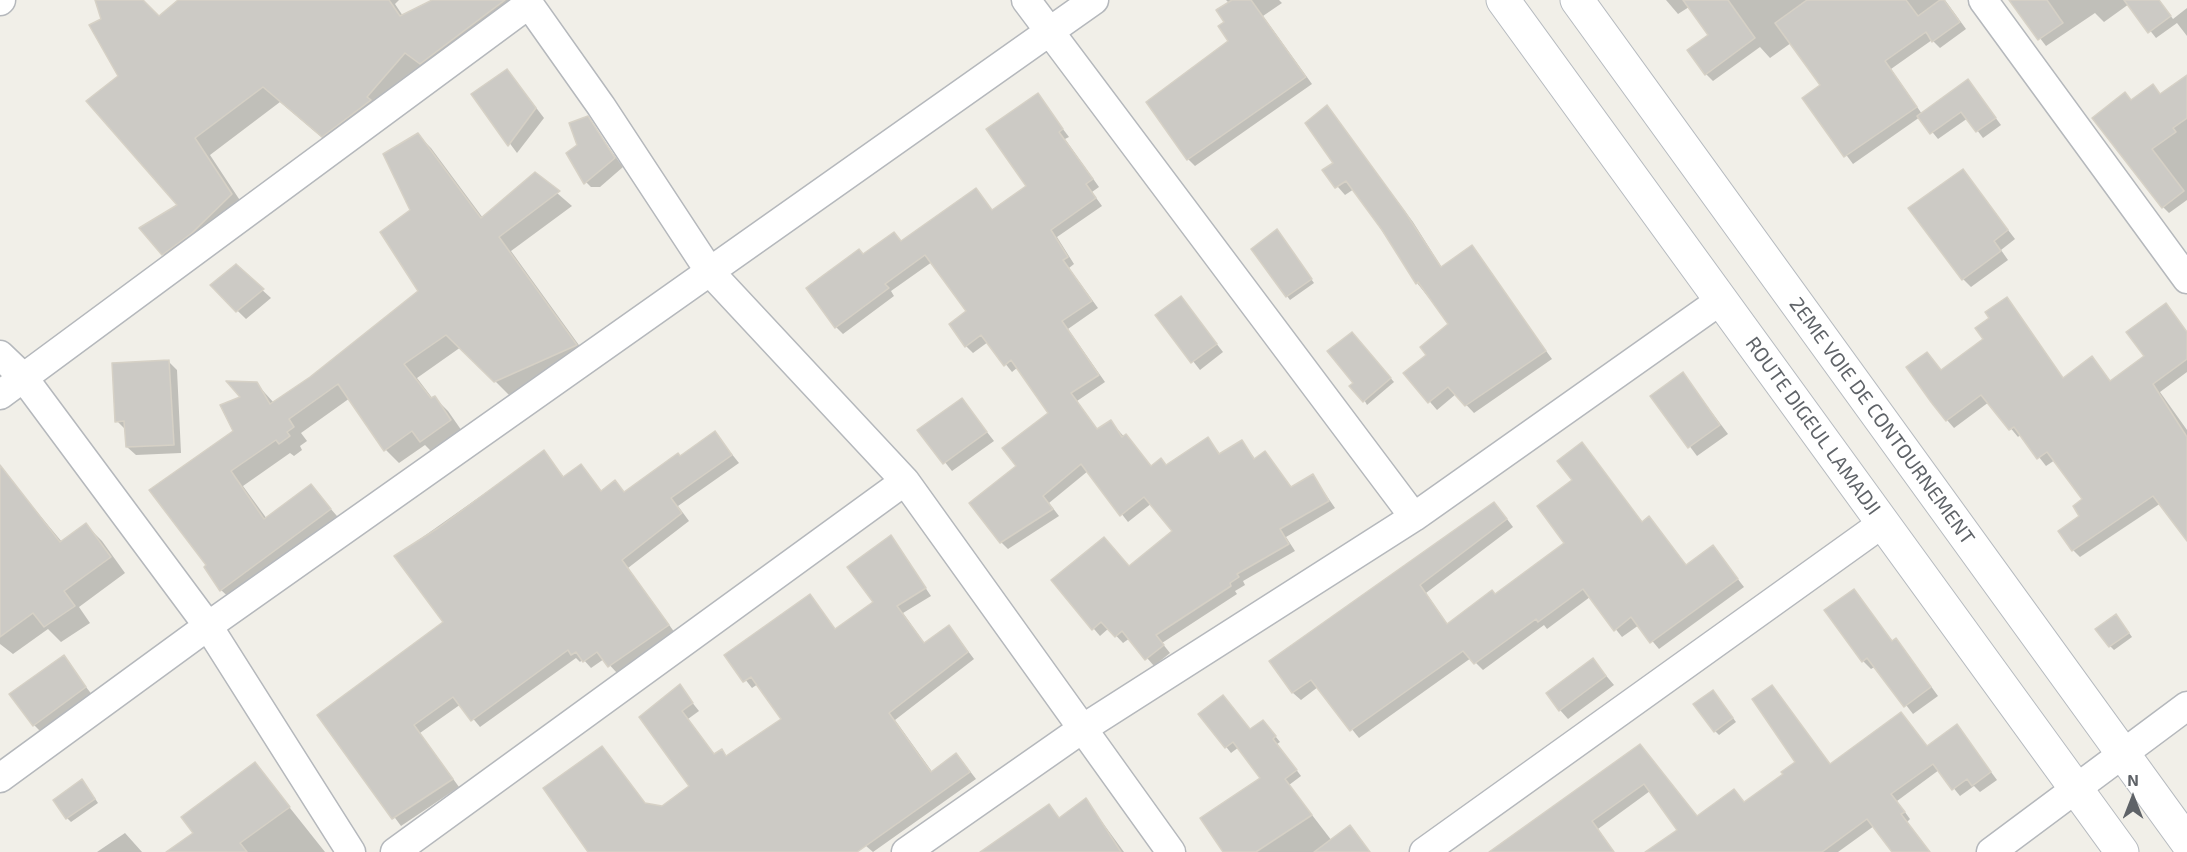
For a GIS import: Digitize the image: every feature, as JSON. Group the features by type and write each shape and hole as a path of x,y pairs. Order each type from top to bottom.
{"main road":[{"name":"ROUTE DIGEUL LAMADJI","path":"1503,0 2122,852"},
{"name":"2EME VOIE DE CONTOURNEMENT","path":"1577,0 2187,842"}],"street":[{"path":"1026,0 1414,517"},
{"path":"0,778 208,626 1095,0"},
{"path":"1983,0 2187,279"},
{"path":"0,395 527,2 601,106 710,272 905,481 1171,852"},
{"path":"906,852 1082,729 1414,517 1721,300"},
{"path":"0,355 23,377 208,626 351,852"},
{"path":"396,852 905,481"},
{"path":"1424,852 1883,523"},
{"path":"1991,852 2077,790 2122,752 2187,706"}],"building":[{"path":"95,0 143,0 159,16 178,0 389,0 400,16 432,0 505,0 420,64 405,53 367,97 371,100 322,137 263,87 195,138 232,194 192,233 162,255 139,228 177,205 86,101 118,76 89,25 101,19"},
{"path":"1232,0 1251,0 1306,77 1187,160 1146,102 1228,41 1218,26 1224,22 1216,10"},
{"path":"1683,0 1728,0 1755,38 1705,75 1687,50 1708,35"},
{"path":"1807,0 1906,0 1918,16 1940,0 1944,0 1960,22 1932,42 1926,32 1885,61 1917,107 1844,157 1802,98 1820,85 1775,23"},
{"path":"2009,0 2047,0 2063,23 2038,40"},
{"path":"2124,0 2159,0 2171,16 2148,33"},
{"path":"507,69 536,108 508,146 471,94"},
{"path":"2187,75 2187,118 2173,128 2176,132 2152,149 2184,191 2162,208 2092,118 2125,92 2131,100 2153,84 2160,94"},
{"path":"1968,79 1996,118 1976,132 1961,112 1930,134 1917,116"},
{"path":"1038,93 1063,129 1059,132 1093,179 1086,184 1096,198 1051,230 1068,257 1063,260 1092,301 1062,321 1099,375 1071,393 1097,429 1111,420 1122,437 1126,434 1151,466 1161,458 1166,465 1208,437 1219,454 1242,440 1254,459 1265,451 1291,487 1313,474 1329,501 1280,529 1289,544 1237,574 1239,577 1230,583 1231,586 1156,635 1164,645 1145,660 1122,631 1115,637 1101,622 1092,630 1051,580 1104,537 1129,566 1172,531 1144,497 1120,516 1081,464 1043,496 1053,509 1000,543 969,503 1016,466 1002,448 1048,413 1011,360 1004,366 981,335 965,347 949,324 966,311 925,255 885,284 889,288 835,328 806,288 859,249 863,254 894,232 901,241 976,188 992,210 1026,186 986,129"},
{"path":"1327,105 1405,212 1441,267 1472,245 1546,351 1465,406 1448,387 1428,403 1403,373 1426,355 1420,347 1448,324 1418,282 1416,284 1382,230 1346,181 1335,188 1322,170 1333,163 1305,123"},
{"path":"588,116 615,158 584,184 566,153 577,145 569,123"},
{"path":"418,133 481,218 535,172 560,191 499,237 577,345 494,382 446,335 404,364 431,398 435,396 451,420 420,442 412,431 384,451 338,384 289,419 294,427 287,432 290,436 279,444 276,440 231,471 264,519 311,484 331,509 220,591 204,567 206,565 149,490 233,431 220,405 240,397 226,381 257,382 270,404 310,377 418,291 380,232 410,210 383,154"},
{"path":"1963,169 2008,230 1994,241 2001,251 1962,280 1908,208"},
{"path":"1277,229 1312,279 1286,297 1251,249"},
{"path":"236,264 264,289 236,312 210,285"},
{"path":"1181,296 1217,344 1191,363 1155,315"},
{"path":"2007,297 2063,378 2092,356 2110,381 2144,356 2126,332 2166,303 2187,332 2187,359 2153,384 2187,437 2187,541 2153,496 2072,551 2058,531 2079,516 2073,506 2082,499 2047,452 2037,459 2014,427 2009,430 1981,395 1946,421 1931,402 1906,367 1927,352 1941,370 1983,339 1975,328 1989,318 1985,312"},
{"path":"1352,332 1391,378 1363,402 1349,386 1353,383 1327,351"},
{"path":"169,360 174,445 126,447 124,421 115,422 112,363"},
{"path":"1683,372 1720,425 1688,448 1650,396"},
{"path":"962,398 987,432 943,464 917,430"},
{"path":"715,431 732,455 671,498 682,513 622,560 669,625 608,667 597,652 583,662 576,652 571,655 568,650 471,721 453,697 414,725 453,779 392,819 317,715 443,622 394,556 438,528 544,450 563,477 581,464 601,491 615,480 624,492 678,453 680,456"},
{"path":"1582,442 1642,522 1649,516 1686,565 1713,545 1738,579 1650,643 1631,617 1614,631 1583,589 1538,622 1536,619 1474,664 1463,651 1350,731 1311,680 1292,693 1269,661 1494,502 1507,519 1420,585 1447,624 1492,590 1495,594 1564,543 1537,506 1572,480 1557,461"},
{"path":"0,465 60,542 86,523 111,557 64,591 75,606 44,627 33,613 0,637"},
{"path":"891,535 926,588 897,606 924,643 949,625 968,652 889,713 931,772 956,753 970,772 857,852 588,852 543,788 602,746 645,803 662,806 689,786 639,717 680,684 693,703 682,711 714,754 722,749 726,756 781,719 751,677 743,682 724,655 810,594 835,629 873,602 847,567"},
{"path":"1854,589 1892,641 1896,638 1931,687 1904,707 1867,658 1862,662 1824,610"},
{"path":"2116,614 2129,633 2109,647 2095,629"},
{"path":"64,655 86,687 33,726 9,694"},
{"path":"1593,658 1606,676 1559,711 1546,693"},
{"path":"1772,685 1830,764 1901,712 1927,746 1957,724 1991,772 1972,786 1967,779 1952,790 1933,764 1891,794 1905,812 1901,814 1930,852 1892,852 1867,819 1822,852 1645,852 1677,830 1644,784 1592,821 1614,852 1489,852 1640,744 1697,816 1734,789 1744,802 1783,774 1781,772 1795,762 1752,699"},
{"path":"1713,690 1733,718 1714,732 1693,704"},
{"path":"1223,695 1250,729 1263,720 1276,736 1273,739 1297,770 1285,779 1312,815 1256,852 1223,852 1200,818 1260,778 1233,742 1225,748 1198,714"},
{"path":"255,762 290,807 240,843 247,852 166,852 193,833 181,817"},
{"path":"82,779 95,799 66,819 53,800"},
{"path":"1086,798 1121,852 980,852 1049,804 1059,818"},
{"path":"1350,825 1370,852 1314,852"}]}
